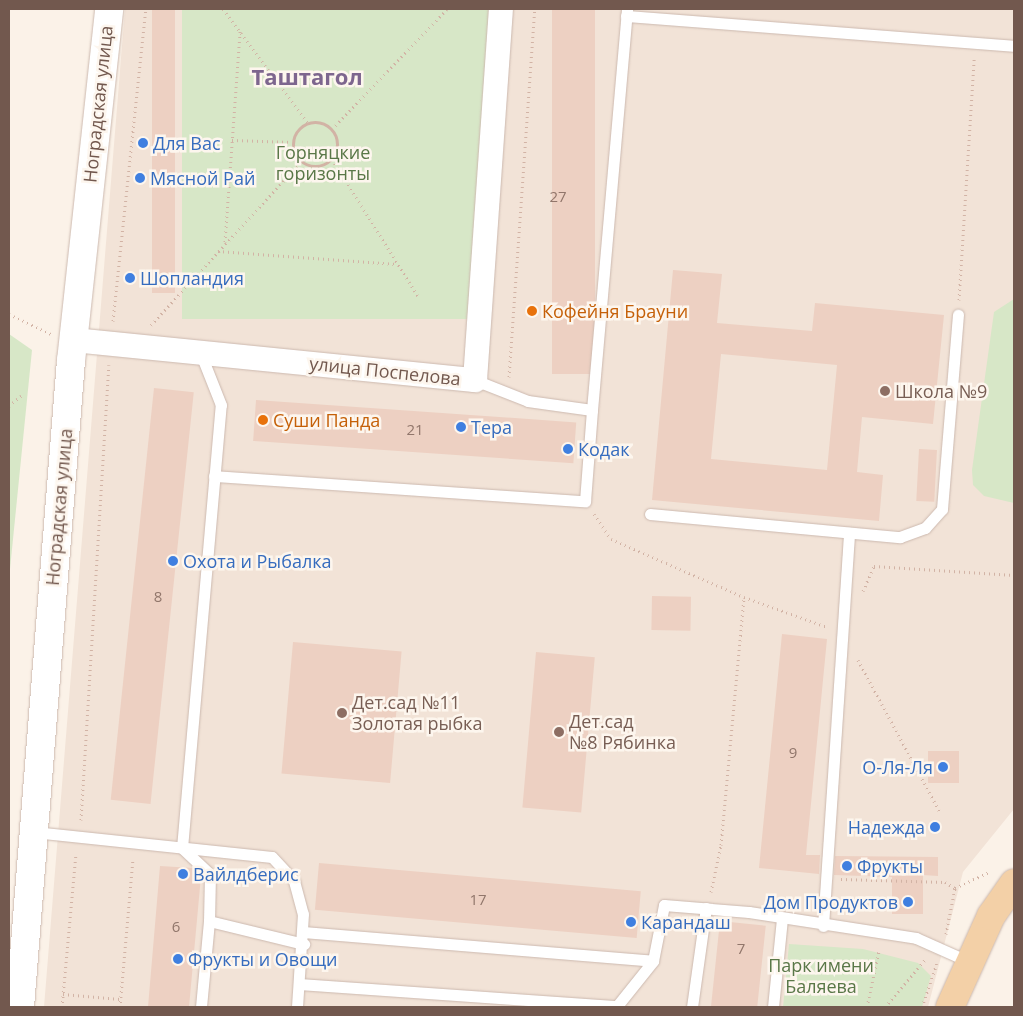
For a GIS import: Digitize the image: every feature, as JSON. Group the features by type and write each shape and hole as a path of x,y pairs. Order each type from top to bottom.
{"main road":[{"path":"950,1007 991,916 1006,876"}],"street":[{"name":"Ноградская улица","path":"20,1007 32,832 74,340 108,9"},
{"name":"улица Поспелова","path":"74,340 140,345 475,380 501,9"}],"lane":[{"path":"214,476 585,501 626,12 1014,46"},
{"path":"650,514 900,537 925,528 942,509 958,315"},
{"path":"182,848 221,405 200,351"},
{"path":"475,380 528,401 592,410"},
{"path":"823,926 844,633 849,533"},
{"path":"32,832 272,857 294,881 303,932 304,944 296,1007"},
{"path":"182,848 210,874 209,921 201,1007"},
{"path":"299,984 616,1006 653,961 664,905 706,908 916,938 970,962"},
{"path":"692,1007 706,908"},
{"path":"773,1007 782,918"},
{"path":"209,921 304,944"},
{"path":"303,932 653,961"}],"path":[{"path":"62,1007 78,836 110,343 146,9"},
{"path":"223,9 307,122"},
{"path":"332,129 447,9"},
{"path":"508,393 535,9"},
{"path":"225,243 240,31"},
{"path":"958,315 974,43"},
{"path":"292,142 301,162 316,167 332,159 338,140 332,129 324,122 307,122"},
{"path":"292,142 307,122"},
{"path":"232,140 292,142"},
{"path":"332,159 418,296"},
{"path":"140,345 155,318 301,162"},
{"path":"218,251 397,264"},
{"path":"9,406 21,396"},
{"path":"585,501 611,539 744,597 844,633 940,812"},
{"path":"859,599 874,566 1014,575"},
{"path":"706,908 721,845 744,597"},
{"path":"120,1007 135,842"},
{"path":"826,879 945,882 955,888 1006,876"},
{"path":"885,1007 918,963 943,950"},
{"path":"867,1007 879,951"},
{"path":"63,994 120,999"}],"shaded area":[{"path":"125,9 1014,9 1014,809 963,872 928,1007 44,1007"}],"green space":[{"name":"Горняцкие горизонты","path":"182,9 490,9 490,319 182,319"},
{"path":"1014,299 1014,503 984,496 973,485 972,470 994,312"},
{"path":"9,334 32,350 9,579"},
{"name":"Парк имени Баляева","path":"789,944 863,949 918,963 931,976 922,1007 783,1007"}],"building":[{"path":"152,9 175,9 175,293 152,293"},
{"path":"552,9 595,9 595,374 552,374"},
{"name":"Школа №9","path":"673,270 722,274 717,323 812,331 815,303 944,315 933,424 862,417 857,472 883,475 879,521 652,500","holes":["721,354 837,365 827,470 711,459"]},
{"path":"154,388 194,392 151,804 111,800"},
{"path":"256,400 576,422 573,463 253,441"},
{"path":"919,449 937,450 934,502 916,501"},
{"path":"652,596 691,597 690,631 651,630"},
{"path":"782,634 827,639 806,855 820,855 819,874 759,868"},
{"name":"Дет.сад №11 Золотая рыбка","path":"293,642 402,651 390,783 281,773"},
{"name":"Дет.сад №8 Рябинка","path":"536,652 595,657 581,813 522,807"},
{"name":"О-Ля-Ля","path":"928,751 959,751 959,783 928,783"},
{"path":"835,856 938,857 938,876 923,875 923,914 892,914 892,877 834,875"},
{"path":"319,863 641,891 637,938 315,910"},
{"path":"160,866 193,868 201,876 189,1007 148,1007"},
{"path":"720,921 766,926 757,1007 711,1007"}],"place":[{"name":"Для Вас","path":"143,143"},
{"name":"Мясной Рай","path":"140,178"},
{"name":"Шопландия","path":"130,278"},
{"name":"Кофейня Брауни","path":"532,311"},
{"name":"Школа №9","path":"885,391"},
{"name":"Суши Панда","path":"263,420"},
{"name":"Тера","path":"461,427"},
{"name":"Кодак","path":"568,449"},
{"name":"Охота и Рыбалка","path":"173,561"},
{"name":"Дет.сад №11 Золотая рыбка","path":"342,713"},
{"name":"Дет.сад №8 Рябинка","path":"559,732"},
{"name":"О-Ля-Ля","path":"943,767"},
{"name":"Надежда","path":"935,827"},
{"name":"Фрукты","path":"847,866"},
{"name":"Вайлдберис","path":"183,874"},
{"name":"Дом Продуктов","path":"908,902"},
{"name":"Карандаш","path":"631,922"},
{"name":"Фрукты и Овощи","path":"178,959"}],"district":[{"name":"Таштагол","path":"307,77"}]}
